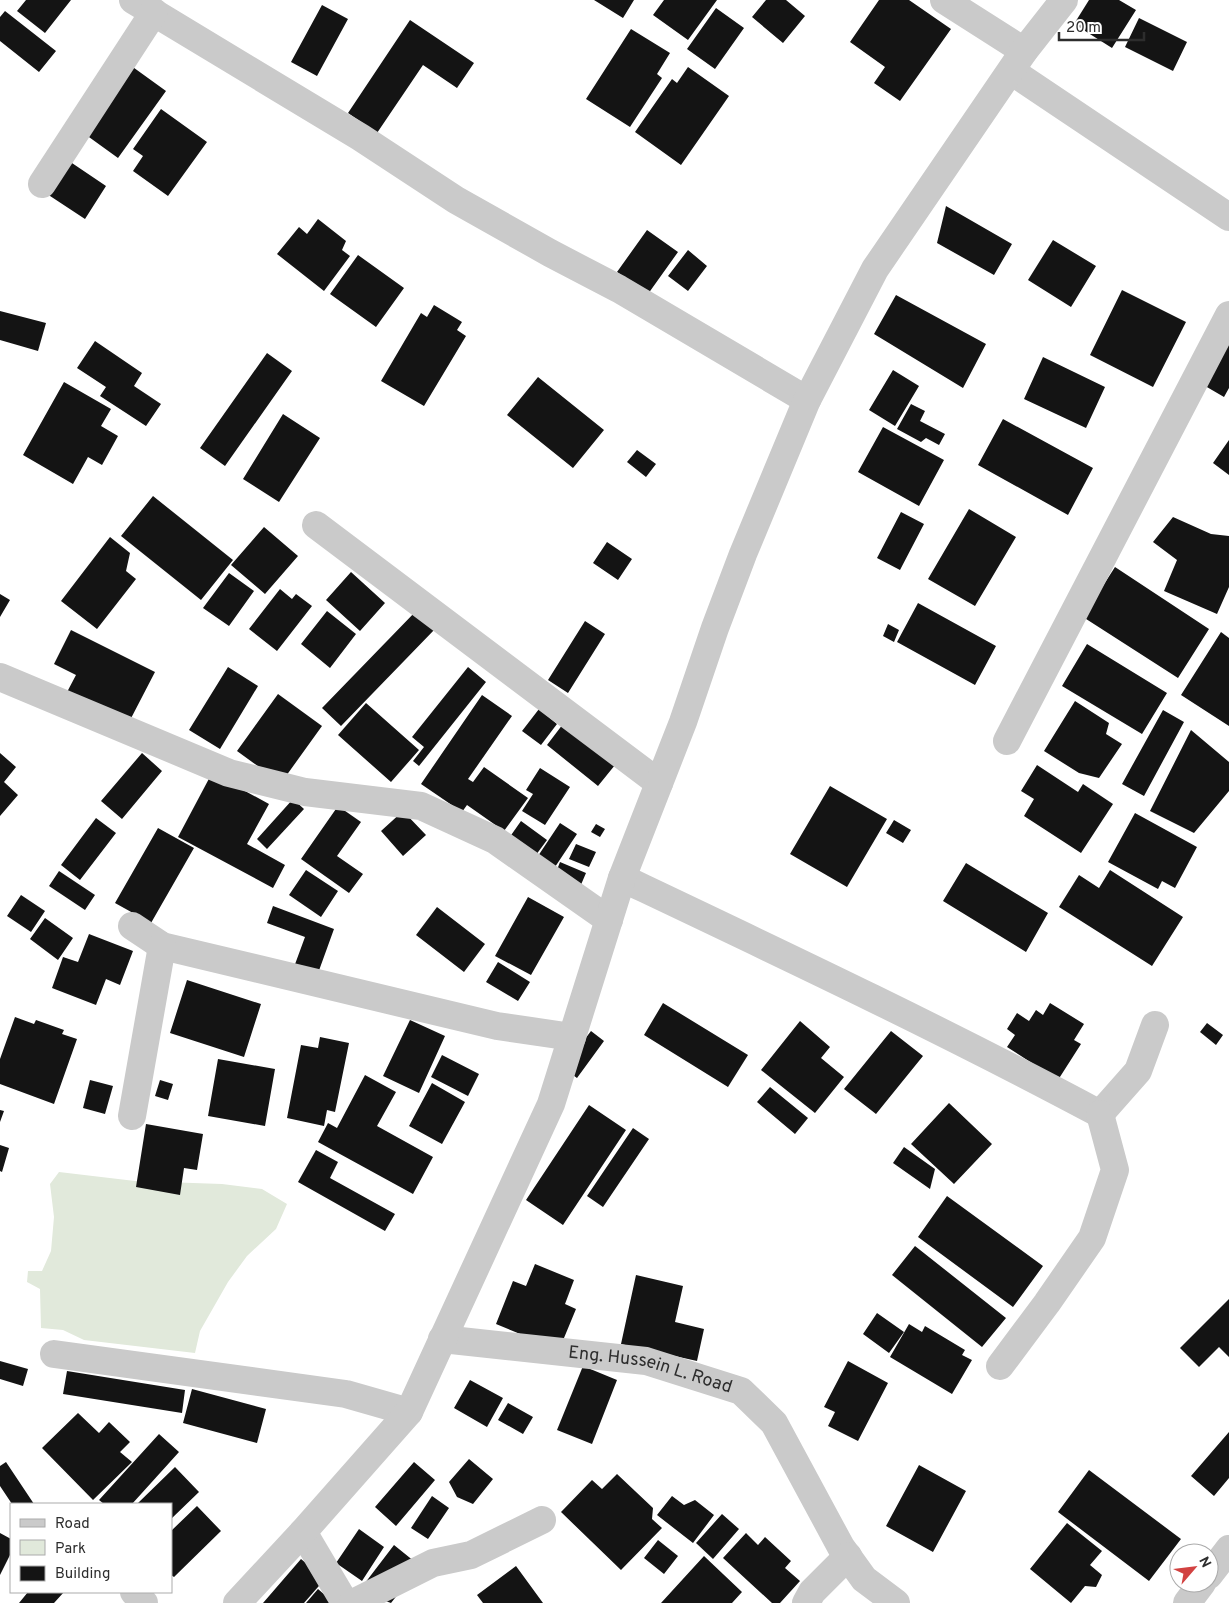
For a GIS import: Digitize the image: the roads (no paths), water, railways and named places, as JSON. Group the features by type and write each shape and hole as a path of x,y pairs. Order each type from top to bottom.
{"street":[{"path":"944,0 1018,61 1229,217"},
{"path":"237,1603 303,1532 408,1412 551,1104 622,878 683,722 736,572 807,400 875,269 1018,61 1064,0"},
{"path":"42,184 144,6 352,132 456,200 619,289 807,400"},
{"path":"1007,742 1229,316"},
{"path":"316,525 660,783"},
{"path":"0,677 229,773 305,792 421,806 495,840 608,920"},
{"path":"622,878 786,955 1008,1065 1100,1114 1115,1170 1092,1238 1000,1366"},
{"path":"132,926 162,946 497,1026 572,1037"},
{"path":"132,1116 162,946"},
{"path":"1100,1114 1138,1071 1155,1025"},
{"name":"Eng. Hussein L. Road","path":"442,1339 646,1361 741,1390 774,1423 841,1547 864,1579 896,1603"},
{"path":"54,1354 346,1394 408,1412"},
{"path":"353,1603 433,1563 462,1557 471,1555 542,1520 479,1550 470,1555 461,1559 452,1564 372,1603"},
{"path":"303,1532 345,1603"},
{"path":"1219,1562 1229,1549"},
{"path":"806,1603 812,1592 848,1556"},
{"path":"135,1593 144,1603"}]}
